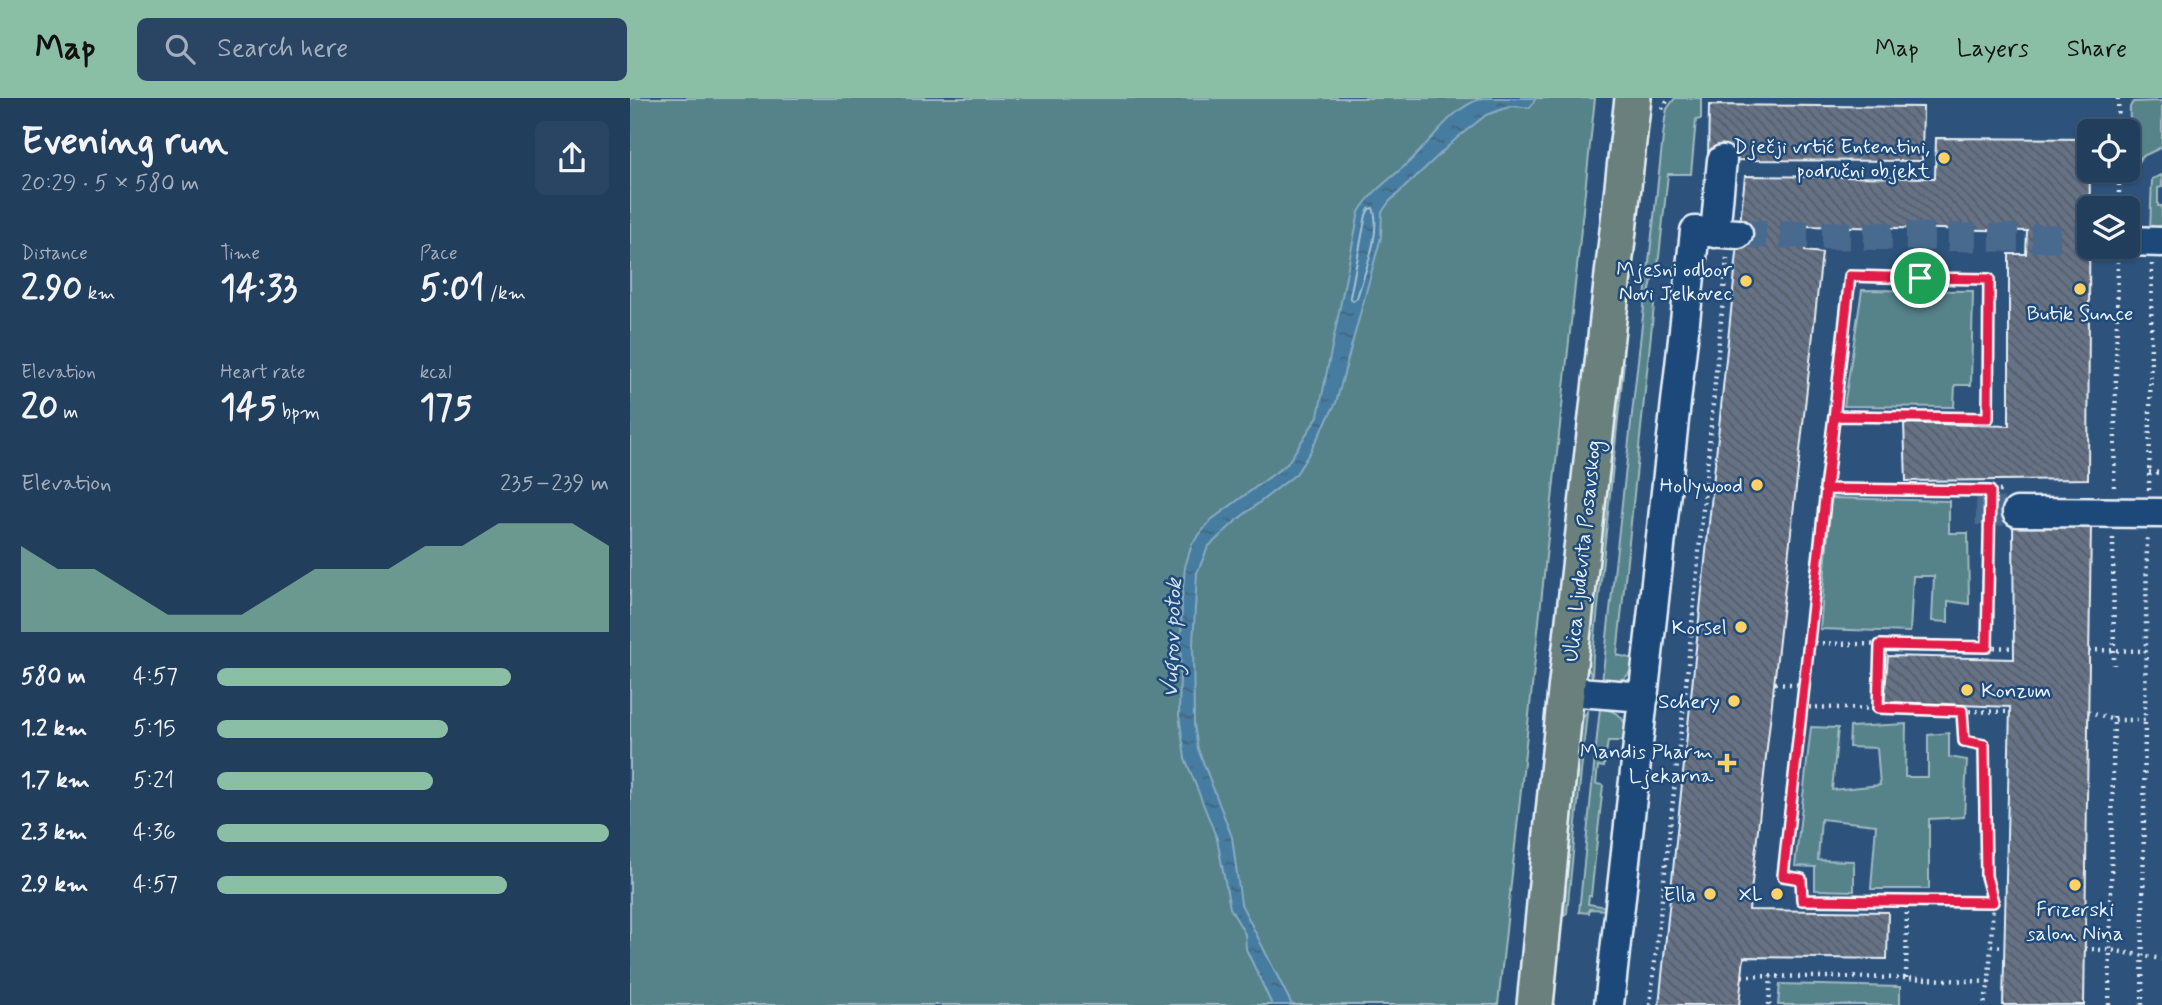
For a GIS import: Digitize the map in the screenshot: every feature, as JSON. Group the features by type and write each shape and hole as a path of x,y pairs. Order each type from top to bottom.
{"main road":[{"name":"Ulica Ljudevita Posavskog","path":"1535,1005 1566,691 1633,98"}],"street":[{"path":"1609,1005 1644,696 1719,238 1722,160"},
{"path":"2010,501 2153,514"},
{"path":"1566,691 1644,696"}],"path":[{"path":"2118,98 2119,119"},
{"path":"1650,1005 1689,676 1725,263 1719,238"},
{"path":"2143,1005 2145,720 2153,514 2149,472 2157,248"},
{"path":"2113,493 2123,259"},
{"path":"1834,416 1988,418 1989,279 1850,276 1825,489 1783,876 1801,879 1802,900 1993,902"},
{"path":"2149,472 2162,473"},
{"path":"1825,489 1990,491 2010,501"},
{"path":"1987,647 1990,491"},
{"path":"2113,537 2114,665"},
{"path":"1808,643 2014,649"},
{"path":"1878,708 1880,645"},
{"path":"2089,650 2147,651"},
{"path":"1774,683 1804,685"},
{"path":"1802,707 2010,712"},
{"path":"1962,711 1964,741 1984,745 1986,876 1993,902 1989,982 1984,1005"},
{"path":"2088,712 2114,720 2145,720"},
{"path":"2109,1005 2114,712"},
{"path":"1906,978 1907,901"},
{"path":"1991,946 2004,947"},
{"path":"2085,949 2110,950 2162,959"},
{"path":"1654,970 1663,971"},
{"path":"1742,976 1989,982"},
{"path":"1769,1005 1772,976"}],"green space":[{"path":"630,98 1595,98 1498,1005 630,1005"},
{"path":"1675,98 1701,98 1701,119 1696,120 1691,174 1668,174 1657,275 1653,275 1649,295 1655,296 1617,655 1634,659 1631,671 1624,678 1602,682 1665,119 1667,109"},
{"path":"2162,101 2162,147 2140,159 2140,119 2130,119 2133,102"},
{"path":"2162,175 2162,187 2158,188 2158,206 2162,206 2162,230 2150,230 2152,179"},
{"path":"1862,290 1973,291 1971,385 1955,385 1954,407 1844,406"},
{"path":"1624,362 1592,676 1586,665 1612,431"},
{"path":"1831,498 1949,501 1949,533 1968,533 1969,604 1948,601 1948,622 1932,621 1934,576 1913,576 1910,632 1820,629"},
{"path":"1600,708 1612,711 1620,717 1625,725 1626,738 1623,741 1608,741 1604,767 1598,766 1596,784 1603,785 1588,904 1608,907 1608,910 1589,909 1589,913 1579,912"},
{"path":"1587,712 1567,913 1564,915 1571,806 1581,720"},
{"path":"1906,724 1905,777 1928,777 1928,735 1949,733 1949,757 1967,760 1964,817 1929,819 1929,889 1871,889 1876,825 1821,819 1818,860 1854,861 1854,891 1815,890 1815,867 1795,866 1811,727 1838,728 1832,790 1880,785 1877,748 1849,747 1850,727"},
{"path":"1780,984 1900,987 1900,1005 1778,1005"}],"water":[{"path":"1483,98 1536,98 1530,108 1512,106 1486,115 1457,138 1389,202 1382,212 1381,237 1336,403 1296,474 1237,520 1208,547 1197,573 1193,644 1194,724 1198,749 1232,837 1241,904 1292,1005 1272,1005 1246,949 1245,934 1230,908 1217,839 1185,758 1179,715 1185,567 1192,544 1211,520 1287,464 1318,416 1359,212 1375,191 1409,162 1451,117"}],"building":[{"path":"1709,105 1923,107 1922,161 1708,160"},
{"path":"1936,138 2077,139 2077,182 2090,182 2090,196 2077,196 2077,259 2089,259 2088,479 1906,481 1904,423 2009,426 2009,254 2026,254 2027,231 1807,226 1805,251 1822,253 1749,910 1888,912 1887,959 1744,957 1739,1005 1659,1005 1745,176 1935,178"},
{"path":"2013,522 2091,524 2084,1005 2003,1005 2010,707 1884,702 1888,656 2014,659"}],"tunnel":[{"path":"1738,234 2077,239"},
{"path":"1976,511 2017,512"}],"place":[{"name":"Dječji vrtić Ententini, područni objekt","path":"1944,158"},
{"name":"Mjesni odbor Novi Jelkovec","path":"1746,281"},
{"name":"Butik Sunce","path":"2080,289"},
{"name":"Hollywood","path":"1757,485"},
{"name":"Korsel","path":"1741,627"},
{"name":"Konzum","path":"1967,690"},
{"name":"Schery","path":"1734,701"},
{"name":"Mandis Pharm Ljekarna","path":"1727,763"},
{"name":"Frizerski salon Nina","path":"2075,885"},
{"name":"Ella","path":"1710,894"},
{"name":"XL","path":"1777,894"}],"route":[{"path":"1920,278 1850,276 1825,489 1783,876 1801,879 1802,900 1993,902 1986,876 1984,745 1964,741 1962,711 1878,708 1880,645 1987,647 1990,491 1825,489 1834,416 1988,418 1989,279 1920,278"}],"water label":[{"name":"Vugrov potok","path":"1171,638"}]}
